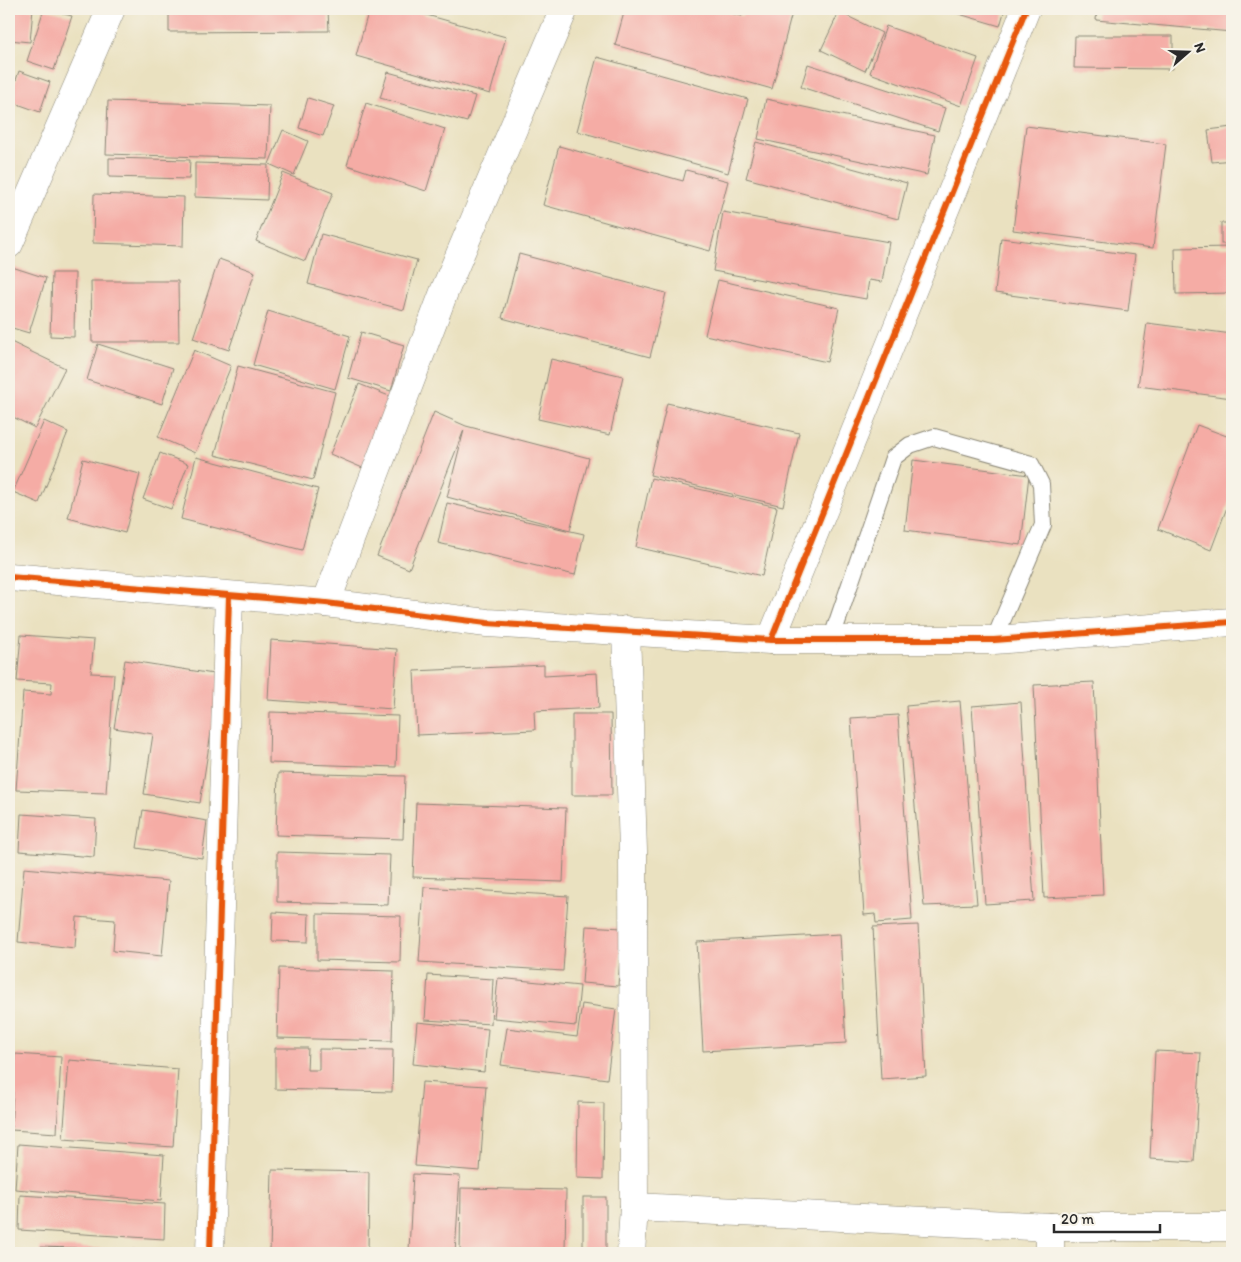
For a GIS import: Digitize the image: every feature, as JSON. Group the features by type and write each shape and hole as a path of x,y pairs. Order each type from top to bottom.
{"street":[{"path":"9,244 111,9"},
{"path":"326,603 444,292 564,9"},
{"path":"771,640 1026,9"},
{"path":"9,577 326,603 487,623 771,640 994,640 1230,617"},
{"path":"210,1253 229,596"},
{"path":"626,630 633,851 634,1207 632,1253"},
{"path":"634,1207 1050,1240 1232,1228"}],"lane":[{"path":"831,640 892,458 910,445 934,436 1031,464 1041,484 1043,525 994,640"}],"building":[{"path":"9,9 33,9 30,42 9,40"},
{"path":"44,9 72,16 54,70 27,61"},
{"path":"169,9 328,9 329,31 169,32"},
{"path":"369,9 405,9 506,37 490,94 356,56"},
{"path":"625,9 715,9 742,16 744,9 793,9 772,89 615,45"},
{"path":"942,9 1005,9 1000,26"},
{"path":"1097,9 1232,9 1232,32 1096,20"},
{"path":"839,12 882,33 865,71 821,50"},
{"path":"886,26 978,58 961,106 870,73"},
{"path":"1075,36 1173,36 1173,69 1074,68"},
{"path":"597,57 748,99 728,173 577,131"},
{"path":"808,64 945,108 938,131 801,87"},
{"path":"19,71 50,82 40,112 9,101"},
{"path":"388,72 475,96 467,122 380,98"},
{"path":"308,98 334,106 323,136 299,128"},
{"path":"766,99 935,135 927,175 758,139"},
{"path":"108,101 270,106 268,159 106,154"},
{"path":"366,103 445,129 426,191 347,165"},
{"path":"1026,126 1166,144 1153,248 1013,230"},
{"path":"1232,127 1232,160 1212,162 1208,130"},
{"path":"283,130 308,141 294,175 269,164"},
{"path":"756,142 907,183 898,219 746,178"},
{"path":"559,146 683,181 686,170 728,181 710,251 543,205"},
{"path":"109,158 190,160 189,179 109,177"},
{"path":"195,163 268,165 267,200 195,197"},
{"path":"283,173 333,193 305,261 256,241"},
{"path":"94,194 184,197 183,246 93,243"},
{"path":"723,212 889,242 882,282 869,280 866,299 713,271"},
{"path":"1221,223 1232,223 1232,244 1221,244"},
{"path":"321,234 417,260 404,310 308,284"},
{"path":"1001,238 1135,255 1128,311 995,293"},
{"path":"1232,247 1232,293 1176,294 1175,248"},
{"path":"519,254 666,293 650,357 502,318"},
{"path":"219,259 255,272 229,350 193,338"},
{"path":"9,266 46,278 29,333 9,327"},
{"path":"52,273 75,273 74,337 50,336"},
{"path":"718,280 839,308 827,362 705,335"},
{"path":"91,281 178,281 179,342 92,342"},
{"path":"268,311 350,336 335,389 253,365"},
{"path":"1147,323 1232,334 1232,398 1138,386"},
{"path":"361,332 404,345 391,391 348,378"},
{"path":"9,341 65,368 35,428 9,415"},
{"path":"98,344 173,368 162,404 87,380"},
{"path":"194,350 231,366 195,453 158,437"},
{"path":"551,359 623,376 610,435 538,419"},
{"path":"238,366 335,392 313,480 215,455"},
{"path":"359,384 394,398 365,469 330,454"},
{"path":"667,403 799,433 783,506 650,475"},
{"path":"434,412 466,426 589,458 570,530 447,497 464,430 409,569 377,556"},
{"path":"44,421 68,432 39,503 13,492"},
{"path":"1197,425 1232,438 1232,494 1211,550 1158,529"},
{"path":"160,453 188,464 171,509 143,499"},
{"path":"196,457 318,489 302,550 181,519"},
{"path":"83,459 140,474 125,533 68,518"},
{"path":"913,460 1029,475 1021,545 905,530"},
{"path":"651,478 777,507 762,576 636,547"},
{"path":"447,503 584,534 575,575 438,543"},
{"path":"21,635 94,640 91,673 114,674 106,793 16,790 23,692 51,694 52,683 17,681"},
{"path":"271,640 397,649 393,709 268,700"},
{"path":"125,660 220,675 200,803 144,794 153,734 114,728"},
{"path":"544,665 544,676 597,673 599,708 534,711 535,730 417,735 414,671"},
{"path":"1094,682 1103,895 1044,898 1034,685"},
{"path":"9,684 13,685 10,712 9,712"},
{"path":"960,701 977,904 924,906 906,706"},
{"path":"1021,702 1034,901 985,904 972,706"},
{"path":"270,712 398,716 396,767 269,763"},
{"path":"572,714 611,714 612,795 572,795"},
{"path":"898,715 912,920 876,923 875,914 864,915 851,718"},
{"path":"278,773 405,776 403,839 276,835"},
{"path":"416,803 566,808 563,882 413,877"},
{"path":"143,810 207,821 202,858 137,848"},
{"path":"21,814 96,819 94,857 19,851"},
{"path":"277,852 390,855 388,905 277,902"},
{"path":"24,868 169,881 162,956 113,951 115,920 77,917 75,948 18,942"},
{"path":"424,887 568,896 563,971 419,962"},
{"path":"273,912 309,914 308,942 272,941"},
{"path":"317,914 401,916 400,962 317,960"},
{"path":"918,925 926,1076 881,1079 873,927"},
{"path":"586,926 622,928 618,986 582,983"},
{"path":"840,934 846,1043 703,1051 697,942"},
{"path":"279,968 394,971 392,1041 277,1038"},
{"path":"428,975 493,979 491,1024 425,1020"},
{"path":"498,978 580,986 576,1026 494,1018"},
{"path":"582,1004 616,1009 607,1079 501,1065 507,1028 577,1037"},
{"path":"417,1022 488,1029 484,1072 413,1064"},
{"path":"275,1048 308,1048 307,1070 319,1070 319,1049 393,1050 392,1092 275,1089"},
{"path":"1155,1051 1201,1053 1194,1162 1150,1159"},
{"path":"15,1054 61,1057 57,1133 11,1130"},
{"path":"69,1060 178,1069 173,1147 63,1139"},
{"path":"422,1082 486,1086 480,1171 415,1166"},
{"path":"578,1102 604,1103 603,1179 577,1178"},
{"path":"18,1144 164,1155 161,1201 15,1189"},
{"path":"272,1170 369,1172 368,1253 270,1253"},
{"path":"413,1174 460,1176 455,1253 409,1250"},
{"path":"461,1188 566,1190 565,1253 460,1253"},
{"path":"20,1195 165,1204 164,1239 19,1230"},
{"path":"583,1197 606,1197 606,1253 583,1253"},
{"path":"40,1247 157,1250 157,1253 40,1253"}],"cycle path":[{"path":"771,640 1026,9"},
{"path":"9,577 326,603 487,623 771,640 994,640 1232,622"},
{"path":"210,1253 229,596"}]}
